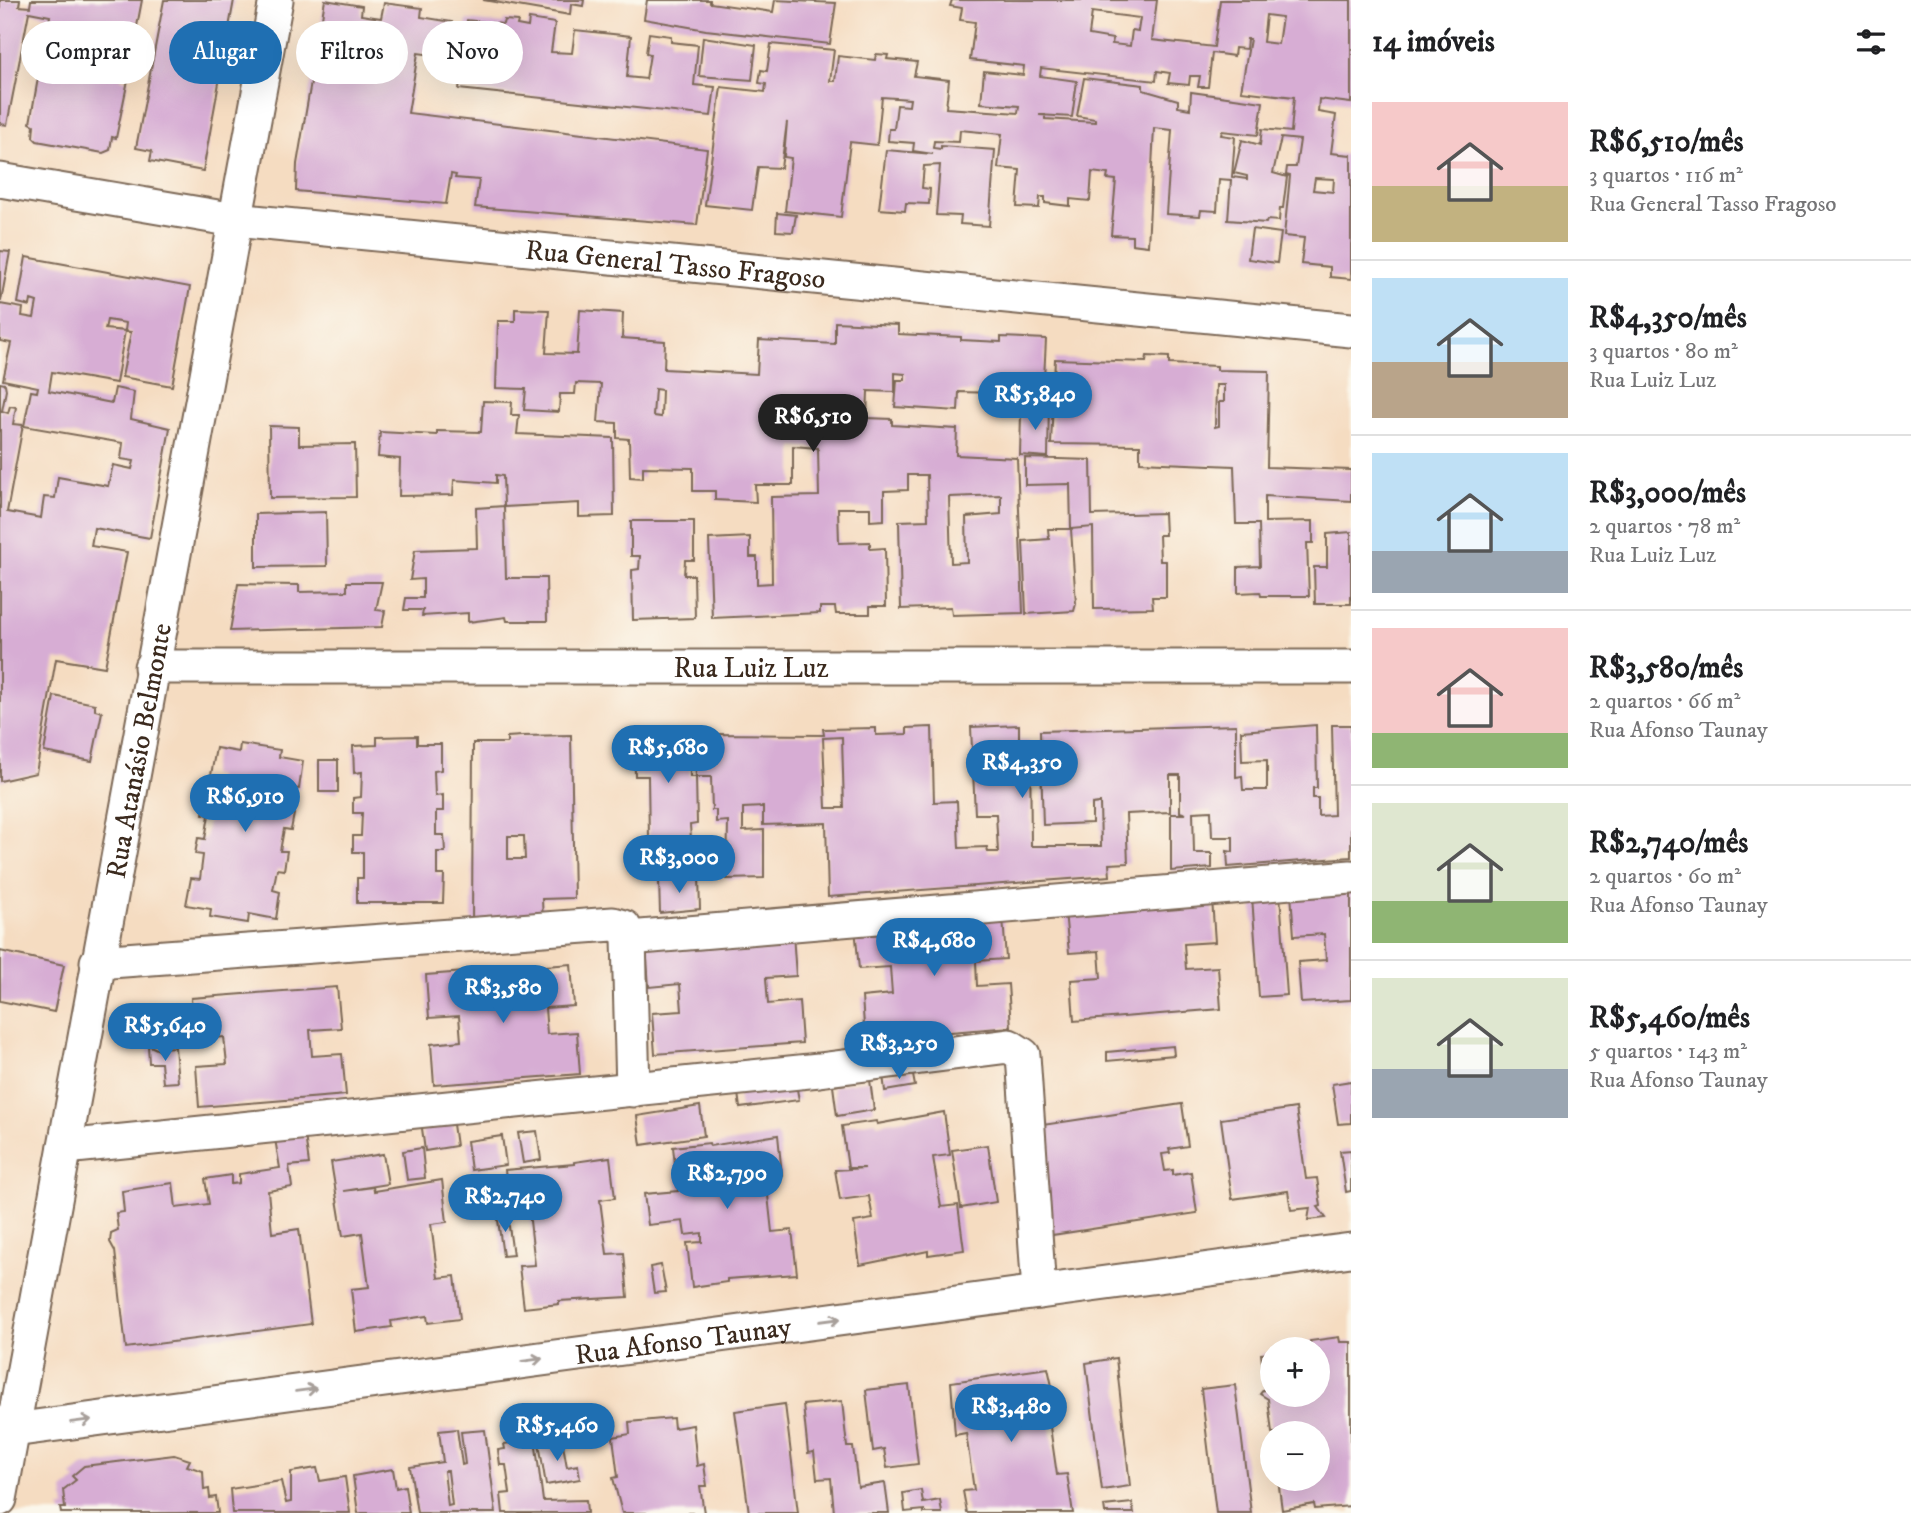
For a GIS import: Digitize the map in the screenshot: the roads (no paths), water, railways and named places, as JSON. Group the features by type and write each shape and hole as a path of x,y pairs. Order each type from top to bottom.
{"street":[{"name":"Rua Atanásio Belmonte","path":"0,1499 151,667 276,0"},
{"name":"Rua General Tasso Fragoso","path":"0,180 235,220 1351,330"},
{"name":"Rua Luiz Luz","path":"151,667 1351,667"},
{"path":"629,938 1351,877"},
{"path":"97,962 613,924 624,927 629,938 633,1090"},
{"path":"65,1147 633,1090 1009,1046 1023,1055 1039,1292"},
{"name":"Rua Afonso Taunay","path":"13,1430 1351,1250"}]}
